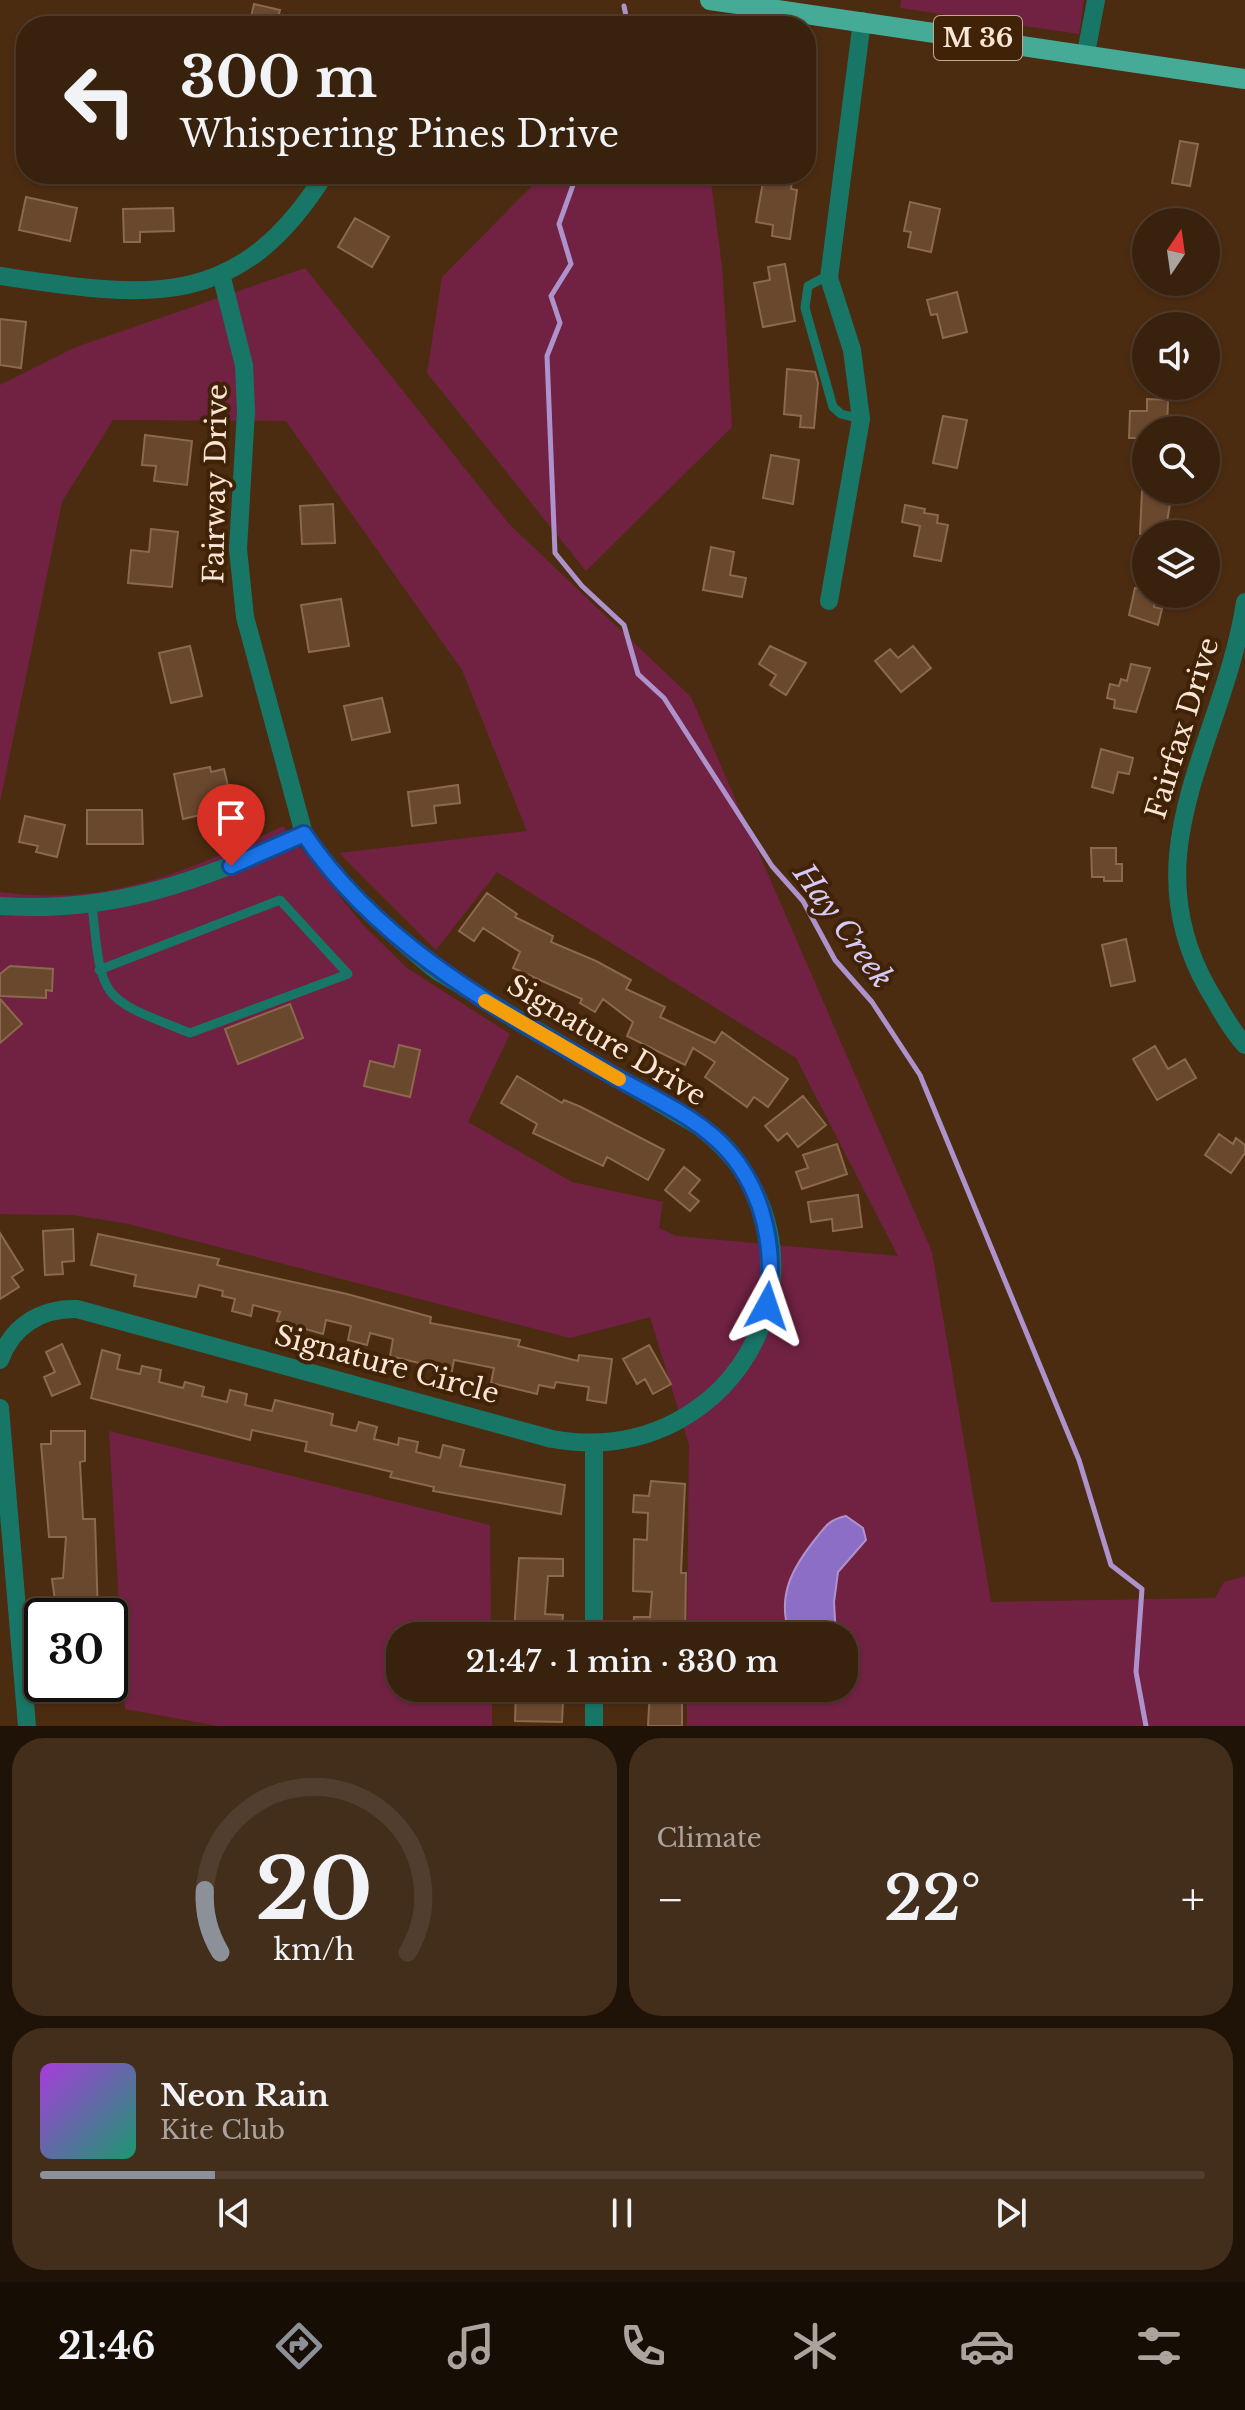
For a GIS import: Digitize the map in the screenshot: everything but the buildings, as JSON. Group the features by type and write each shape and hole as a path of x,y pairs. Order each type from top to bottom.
{"main road":[{"name":"M 36","path":"710,0 1086,53 1245,79"}],"street":[{"path":"1086,53 1096,0"},
{"path":"829,601 861,419 852,350 834,300 830,275 862,21"},
{"path":"0,276 134,293 175,288 221,274 281,235 318,184"},
{"name":"Fairway Drive","path":"221,274 244,365 246,411 238,549 245,617 304,834"},
{"name":"Fairfax Drive","path":"1245,602 1231,672 1185,802 1178,835 1176,875 1180,923 1195,966 1233,1033 1245,1045"},
{"path":"0,906 92,904 179,886 304,834"},
{"name":"Signature Drive","path":"304,834 324,861 379,918 437,971 700,1127 728,1151 749,1181 764,1218 771,1274 767,1306 751,1352 720,1391 685,1418 648,1435 594,1444"},
{"name":"Signature Circle","path":"0,1360 9,1341 31,1319 53,1311 77,1309 552,1439 594,1444"},
{"path":"0,1408 27,1726"},
{"path":"594,1444 594,1622"},
{"path":"594,1702 594,1726"}],"lane":[{"path":"830,275 808,286 805,308 833,407 841,414 861,419"},
{"path":"92,904 99,970 107,991 117,1001 190,1033 348,974 280,900 99,970"}],"shaded area":[{"path":"901,0 1084,0 1079,34 900,8"},
{"path":"534,184 711,184 722,267 732,427 586,571 427,373 442,277"},
{"path":"305,268 509,524 691,697 932,1252 991,1602 1215,1598 1224,1582 1245,1576 1245,1726 687,1726 687,1702 858,1702 858,1622 687,1622 689,1445 650,1317 570,1338 129,1224 73,1215 0,1214 0,892 40,895 112,890 180,871 283,826 363,925 407,968 510,1034 468,1122 572,1182 663,1202 659,1228 676,1236 898,1256 796,1058 497,872 436,950 339,853 527,831 462,670 286,421 113,420 62,502 0,802 0,385 76,347"},
{"path":"109,1431 490,1525 491,1622 386,1622 386,1702 492,1702 492,1726 218,1726 125,1709 125,1702 128,1702 128,1598 119,1598"},
{"path":"846,1516 863,1528 866,1540 838,1572 835,1622 786,1622 786,1595 794,1571 826,1526"}],"waterway":[{"name":"Hay Creek","path":"624,6 626,16"},
{"name":"Hay Creek","path":"573,184 559,224 571,264 551,296 560,323 547,356 555,553 582,586 624,625 638,674 664,698 772,866 803,901 835,960 872,1002 920,1075 1079,1460 1111,1565 1142,1589 1136,1672 1146,1726"}],"slow traffic":[{"path":"485,1001 619,1079"}],"route":[{"path":"231,866 304,834 324,861 401,941 437,971 700,1127 715,1139 728,1151 749,1181 764,1218 771,1258 767,1306"}]}
